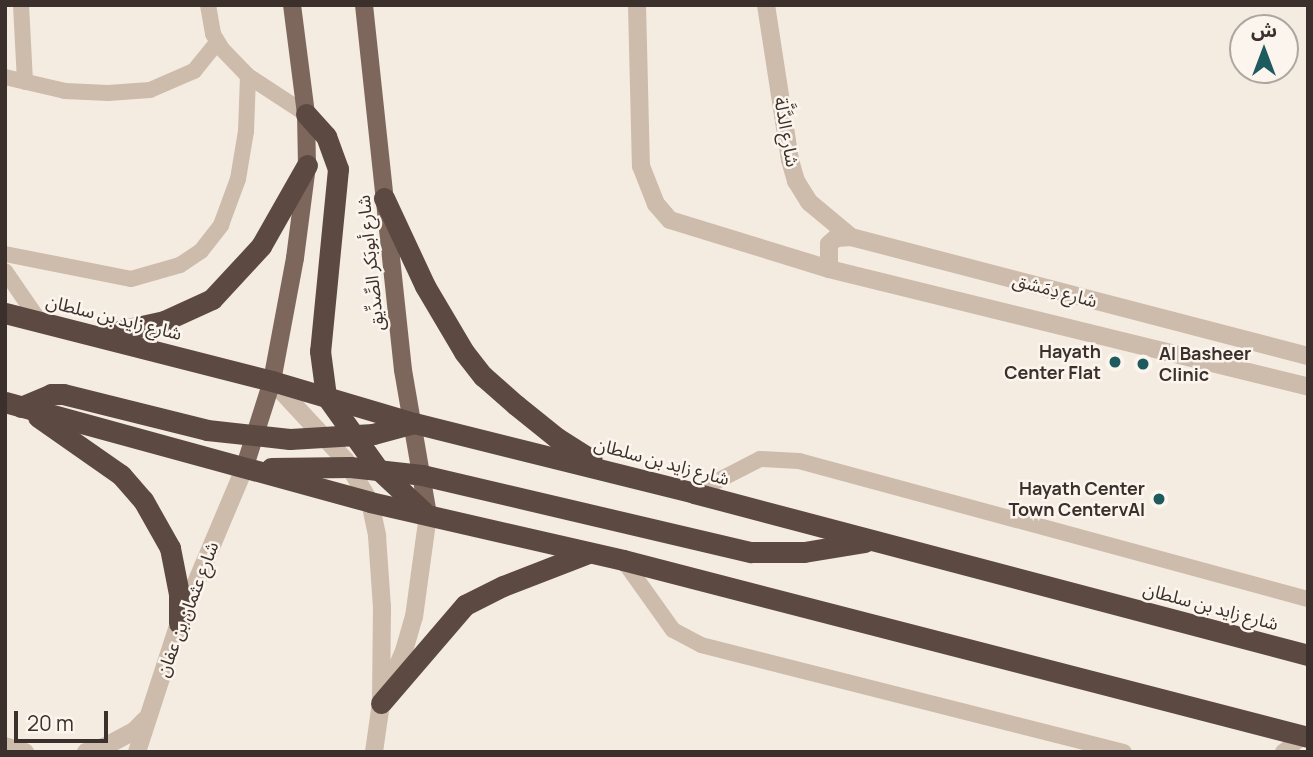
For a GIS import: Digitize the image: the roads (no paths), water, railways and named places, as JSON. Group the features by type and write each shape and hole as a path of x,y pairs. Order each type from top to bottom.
{"highway":[{"path":"306,114 326,136 338,169 320,351 326,396 378,469 428,515"},
{"path":"95,336 164,321 212,299 261,246 307,165"},
{"path":"384,198 442,317 483,376 556,438 608,471"},
{"name":"شارع زايد بن سلطان","path":"5,313 272,381 414,424 694,493 1308,655"},
{"path":"13,404 51,394 63,394 207,430 255,437 352,436 414,424"},
{"path":"13,404 370,502 623,560 1306,737"},
{"path":"13,404 111,468 143,500 170,548 179,594 179,623"},
{"path":"244,469 350,467 422,475 751,552 804,552 873,540"},
{"path":"381,703 465,605 503,586 588,553"}],"main road":[{"path":"244,469 272,381 295,258 307,165 306,114 292,5"},
{"name":"شارع أبوبَكر الصِّدِّيق","path":"364,5 403,370 428,515"}],"street":[{"name":"شارع دِمَشق","path":"638,5 641,166 656,204 670,220 829,269 1308,387"},
{"name":"شارع الدَّلَّة","path":"766,5 790,160 796,181 809,202 851,237"},
{"name":"شارع دِمَشق","path":"851,237 1308,356"},
{"path":"829,269 829,244 836,238 851,237"},
{"path":"272,381 327,438 350,467 370,502 377,536 382,607 381,703 374,752"},
{"name":"شارع عثمان بن عفان","path":"137,752 145,720 179,623 244,469"},
{"path":"381,703 404,651 414,618 428,515"},
{"path":"86,752 104,747 134,731 145,720"},
{"path":"5,746 24,752"}],"lane":[{"path":"21,5 26,82"},
{"path":"208,5 217,43 248,76 306,114"},
{"path":"5,77 65,91 108,93 150,90 194,71 217,43"},
{"path":"5,254 113,278 131,279 180,265 201,251 221,225 238,179 246,131 248,76"},
{"path":"5,271 40,322"},
{"path":"694,493 760,459 799,461 1308,599"},
{"path":"623,560 673,630 701,645 1124,752"},
{"path":"1283,752 1306,737"}],"place":[{"name":"Hayath Center Flat","path":"1115,362"},
{"name":"Al Basheer Clinic","path":"1143,364"},
{"name":"Hayath Center Town CentervAl","path":"1159,499"}]}
